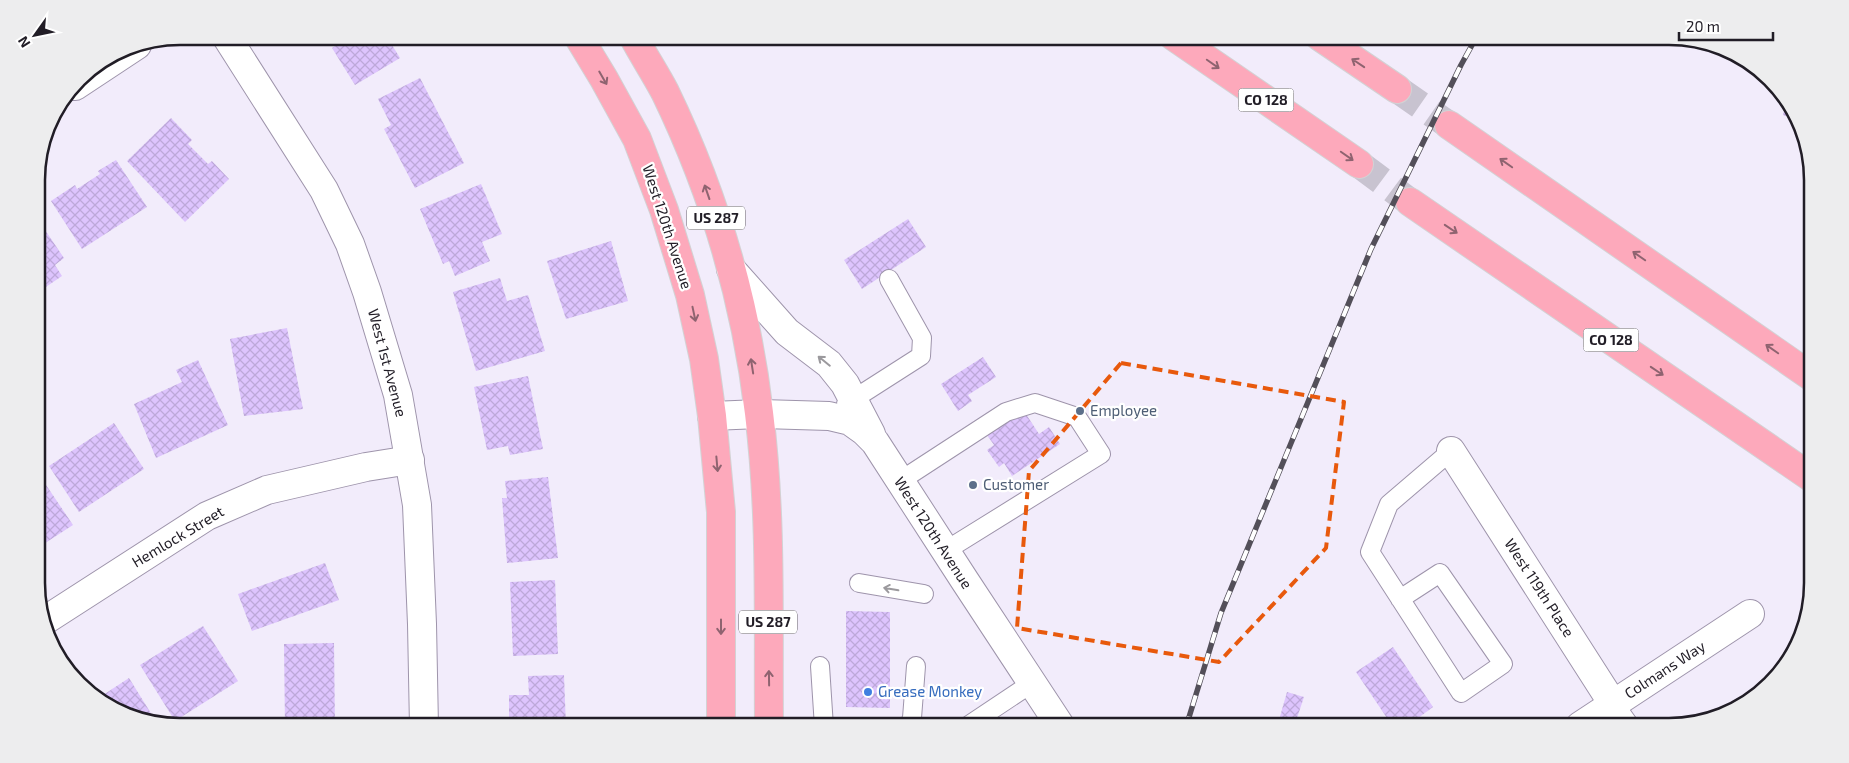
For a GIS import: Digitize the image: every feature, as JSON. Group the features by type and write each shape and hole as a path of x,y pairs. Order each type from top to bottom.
{"main road":[{"name":"West 120th Avenue","path":"583,45 637,139 664,210 690,294 704,359 712,416"},
{"name":"US 287","path":"637,45 664,91 698,167 724,241 749,346 759,414 767,518 770,718"},
{"name":"CO 128","path":"1186,45 1359,164"},
{"path":"1332,45 1397,89"},
{"path":"1450,125 1804,371"},
{"name":"CO 128","path":"1410,202 1804,473"},
{"name":"US 287","path":"712,416 721,512 721,718"}],"street":[{"name":"West 1st Avenue","path":"232,45 324,190 350,244 367,292 398,395 417,505 424,718"},
{"path":"731,269 786,332 829,364 845,384 876,442"},
{"name":"West 120th Avenue","path":"712,416 759,414 829,416 850,421 864,431 876,442 1055,718"},
{"name":"West 119th Place","path":"1452,451 1618,715"},
{"name":"Hemlock Street","path":"50,616 206,516 267,490 366,467 410,460"},
{"name":"Colmans Way","path":"1618,715 1750,614"}],"lane":[{"path":"829,416 921,356 922,338 889,279"},
{"path":"900,481 1006,412 1036,403 1077,417 1096,446 1101,454 945,551"},
{"path":"1400,599 1440,573 1503,664 1461,693 1400,599 1370,552 1389,504 1452,451"},
{"path":"859,583 924,594"},
{"path":"820,666 823,718"},
{"path":"912,718 916,666"},
{"path":"980,718 1032,683"}],"highlighted area":[{"path":"1121,363 1344,402 1326,548 1219,662 1017,628 1029,471"}],"building":[{"path":"337,45 392,45 400,58 355,85 332,48"},
{"path":"420,78 464,163 415,188 384,129 391,125 378,99"},
{"path":"1784,110 1788,117 1783,115"},
{"path":"171,118 192,140 188,144 208,164 212,161 229,179 185,222 127,161"},
{"path":"116,160 147,207 82,249 51,201 75,185 77,189 100,174 98,171"},
{"path":"481,184 502,234 482,242 490,261 455,276 449,261 443,264 420,209"},
{"path":"908,219 926,247 862,289 844,260"},
{"path":"45,230 64,258 55,265 62,276 45,288"},
{"path":"611,241 628,301 566,319 547,261"},
{"path":"500,278 507,301 528,295 545,351 476,371 453,292"},
{"path":"287,328 303,409 244,416 230,339"},
{"path":"983,357 996,377 968,395 972,401 958,411 941,384"},
{"path":"198,360 228,425 156,458 134,404 182,382 176,370"},
{"path":"528,376 543,449 510,455 508,446 487,450 474,387"},
{"path":"1024,411 1039,434 1049,427 1060,444 1012,476 1004,463 999,467 987,450 994,445 987,435"},
{"path":"114,423 144,469 79,512 49,466"},
{"path":"548,477 558,558 507,563 502,498 507,498 505,481"},
{"path":"45,483 73,525 45,543"},
{"path":"325,563 339,600 252,631 238,594"},
{"path":"555,580 558,654 513,656 510,582"},
{"path":"846,611 890,612 890,708 846,707"},
{"path":"203,626 238,681 180,718 173,718 140,665"},
{"path":"334,643 335,718 285,718 284,644"},
{"path":"1393,647 1433,707 1418,718 1387,718 1356,672"},
{"path":"564,675 566,718 509,718 509,695 529,695 528,676"},
{"path":"129,678 152,715 136,711 104,694"},
{"path":"1287,692 1304,697 1297,718 1280,718"}],"tunnel":[{"path":"1397,89 1449,125"},
{"path":"1359,164 1410,202"}],"railway":[{"path":"1189,718 1221,613 1371,249 1472,45"}],"place":[{"name":"Employee","path":"1080,411"},
{"name":"Customer","path":"973,485"},
{"name":"Grease Monkey","path":"868,692"}]}
